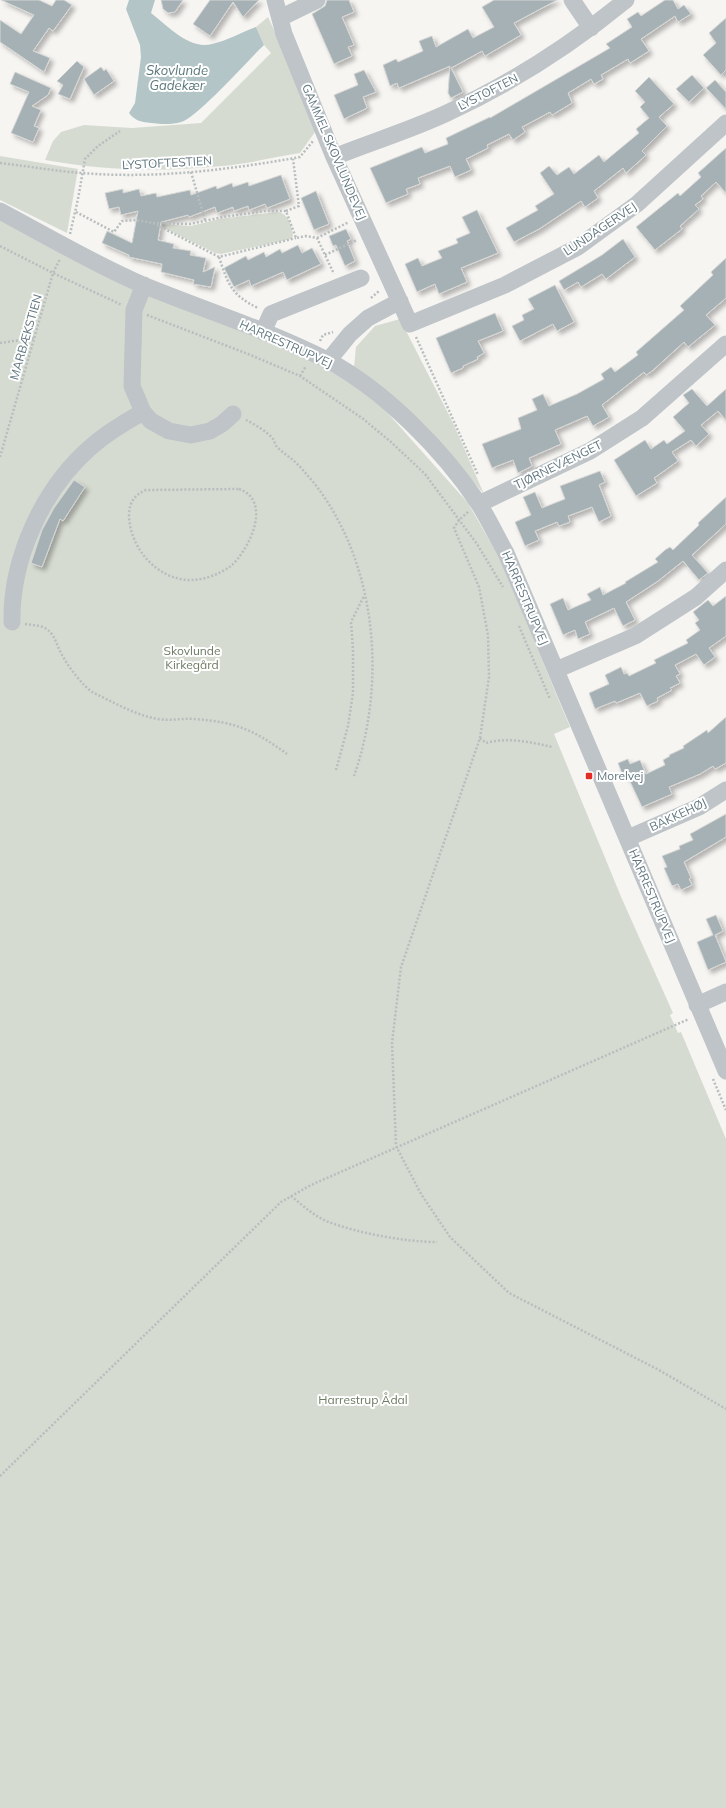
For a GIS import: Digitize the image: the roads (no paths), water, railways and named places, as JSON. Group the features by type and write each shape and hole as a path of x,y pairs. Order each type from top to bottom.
{"street":[{"name":"GAMMEL SKOVLUNDEVEJ","path":"275,0 284,34 334,156 410,324"},
{"path":"280,18 317,0"},
{"path":"572,0 591,28"},
{"name":"LYSTOFTEN","path":"334,156 447,114 522,74 591,28 626,0"},
{"name":"LUNDAGERVEJ","path":"410,324 505,285 578,247 637,204 726,123"},
{"name":"HARRESTRUPVEJ","path":"0,211 105,268 263,332 328,361 359,380 391,404 438,451 484,501 628,838 692,1016 719,1073"},
{"path":"263,332 271,314 361,278"},
{"path":"144,285 134,310 132,386 143,412 151,421 169,431 190,435 210,431 222,424 233,414"},
{"path":"328,361 350,334 368,318 400,301"},
{"name":"TJØRNEVÆNGET","path":"484,501 590,451 642,418 726,344"},
{"path":"12,622 12,602 23,553 34,527 54,490 72,465 93,445 143,412"},
{"path":"556,670 635,636 696,597 726,570"},
{"name":"BAKKEHØJ","path":"628,838 699,807 726,790"},
{"path":"692,1016 726,992"}],"water":[{"name":"Skovlunde Gadekær","path":"129,0 155,0 151,13 171,30 195,43 203,45 218,43 256,27 264,45 210,100 189,118 181,122 170,124 139,121 129,113 135,103 141,57 140,45 126,9"}],"place":[{"name":"Morelvej","path":"589,776"}],"park label":[{"name":"Skovlunde Kirkegård","path":"192,658"},
{"name":"Harrestrup Ådal","path":"363,1400"}]}
